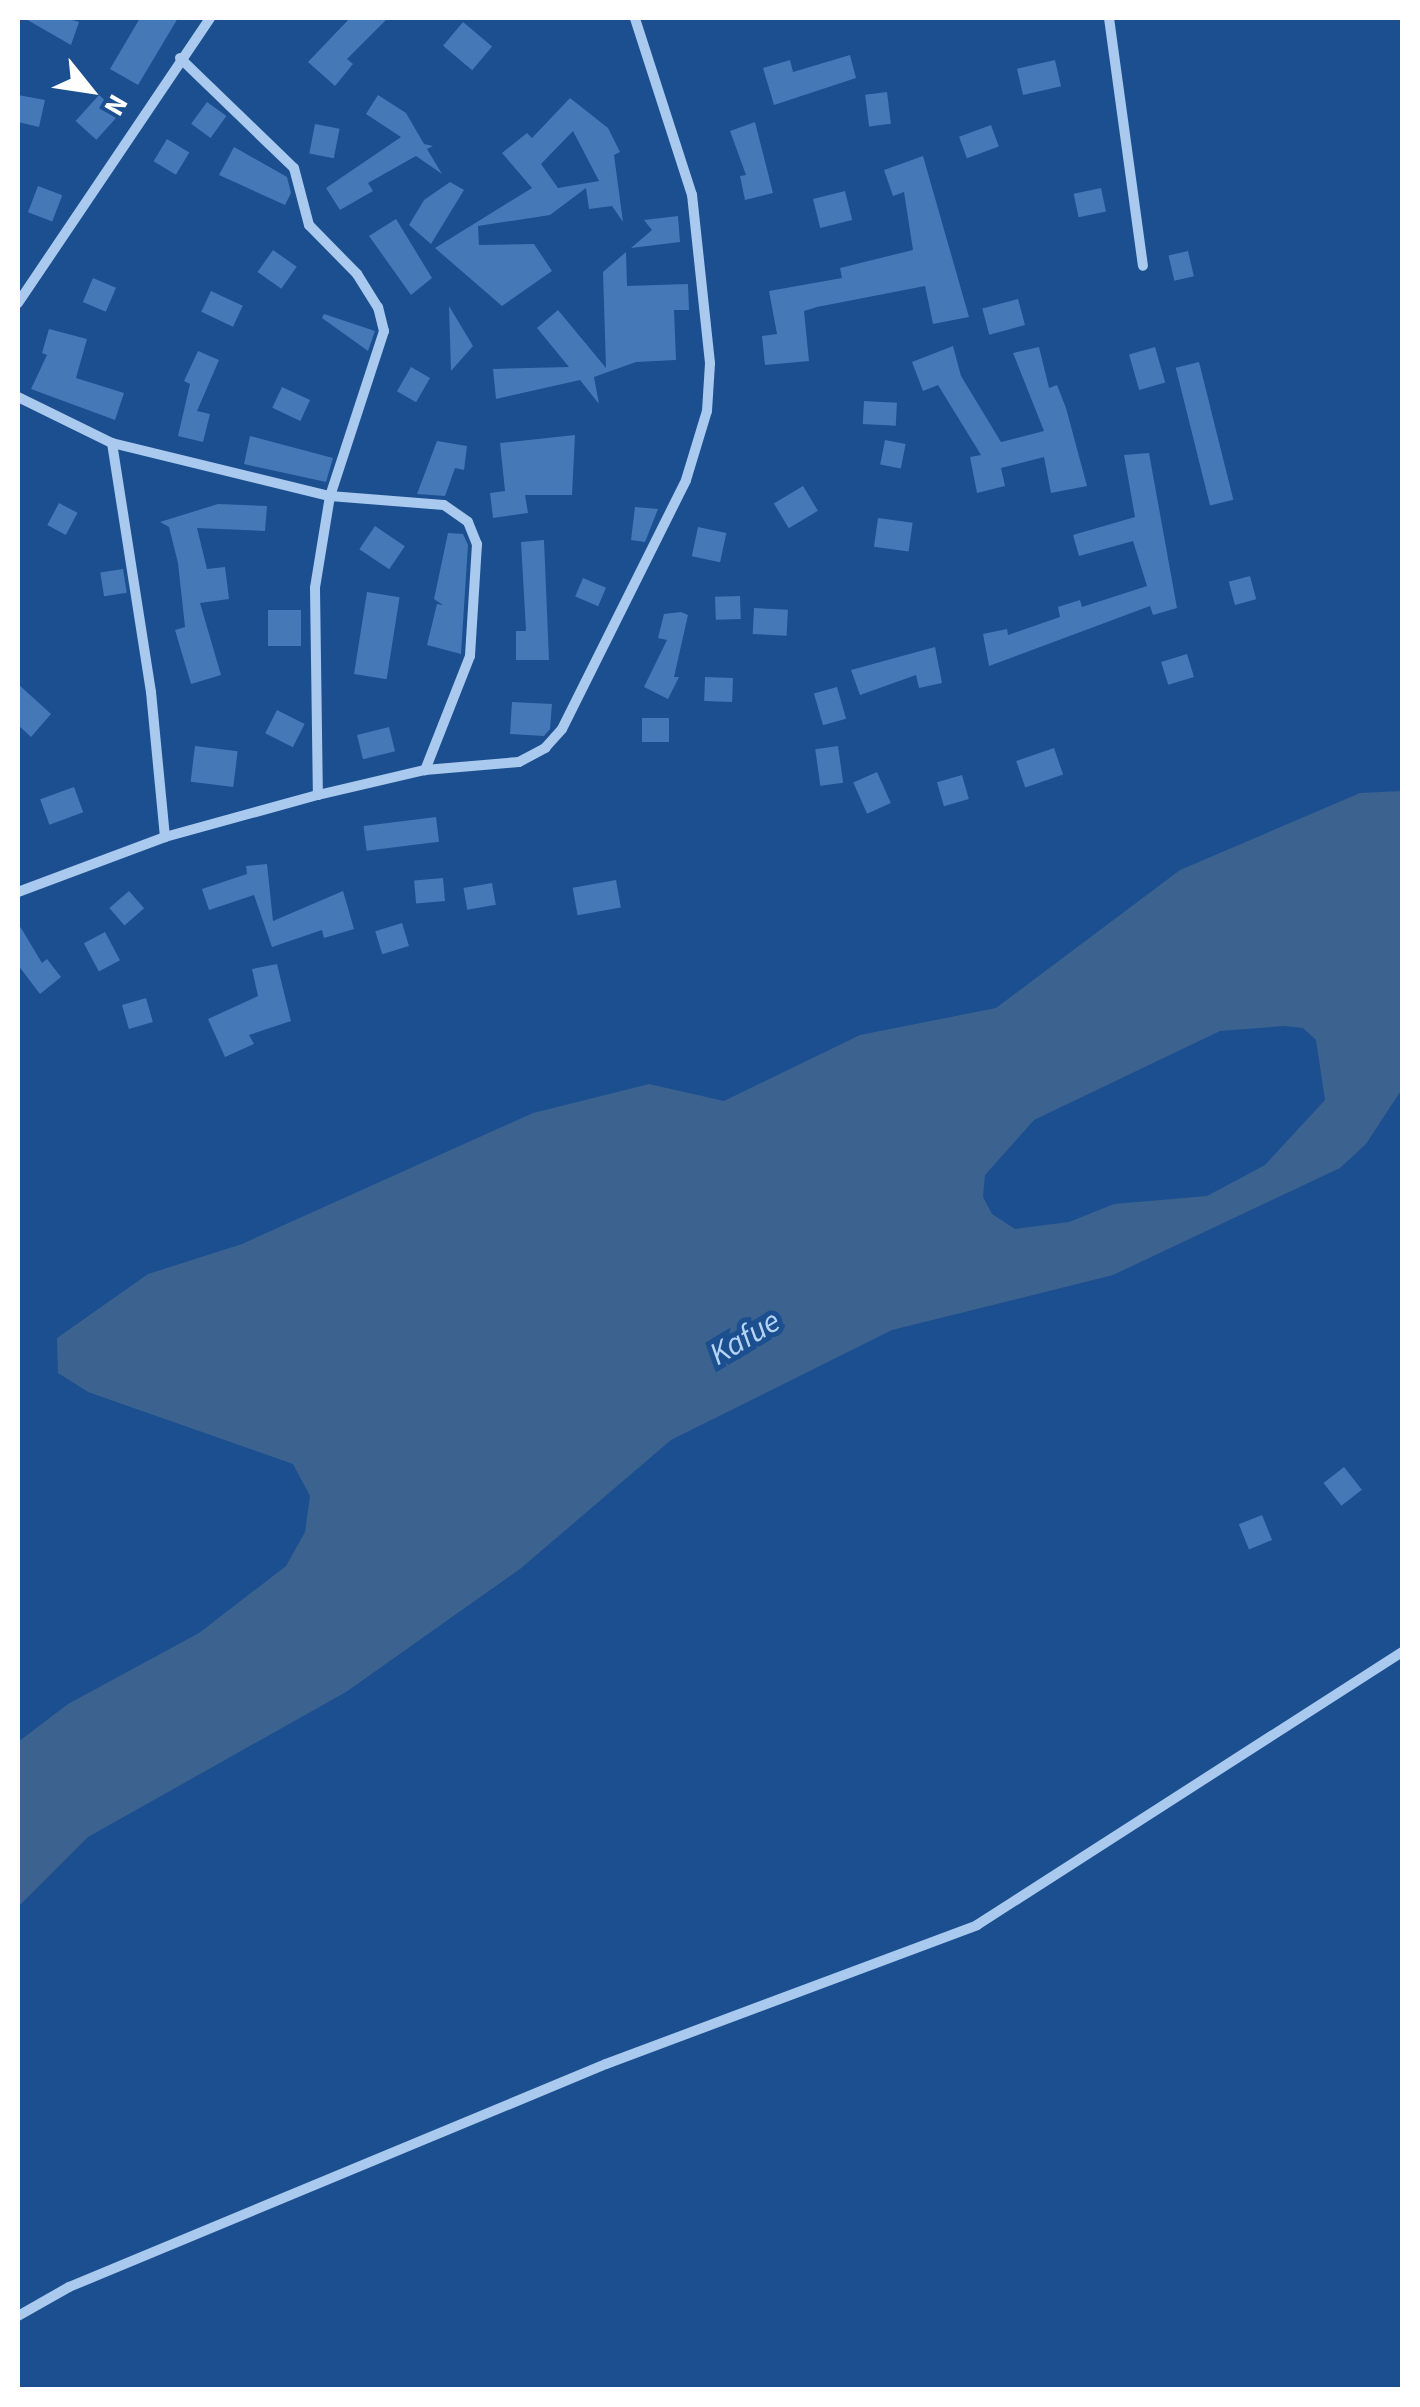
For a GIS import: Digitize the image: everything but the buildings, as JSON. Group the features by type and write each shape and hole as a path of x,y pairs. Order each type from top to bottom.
{"street":[{"path":"18,302 210,18"},
{"path":"18,892 165,837 318,794 425,770 519,762 545,748 562,729 686,480 707,412 710,363 692,194 635,18"},
{"path":"1109,18 1143,266"},
{"path":"180,58 294,168 308,225 357,274 378,307 384,331 330,496 313,634 318,794"},
{"path":"18,398 112,443 330,496 444,505 475,531 470,656 425,770"},
{"path":"112,443 151,692 165,837"},
{"path":"18,2316 70,2288 606,2064 977,1925 1402,1652"}],"water":[{"name":"Kafue","path":"1402,791 1402,1089 1366,1144 1340,1168 1113,1275 892,1330 671,1440 520,1569 346,1692 88,1837 18,1907 18,1742 68,1704 199,1633 286,1566 305,1532 310,1496 293,1464 88,1392 58,1373 57,1338 148,1274 242,1244 533,1113 649,1084 724,1101 860,1035 996,1008 1180,870 1360,793","holes":["1303,1028 1316,1040 1325,1100 1265,1165 1207,1196 1114,1204 1069,1222 1015,1229 992,1214 983,1197 985,1175 1034,1120 1220,1031"]}]}
